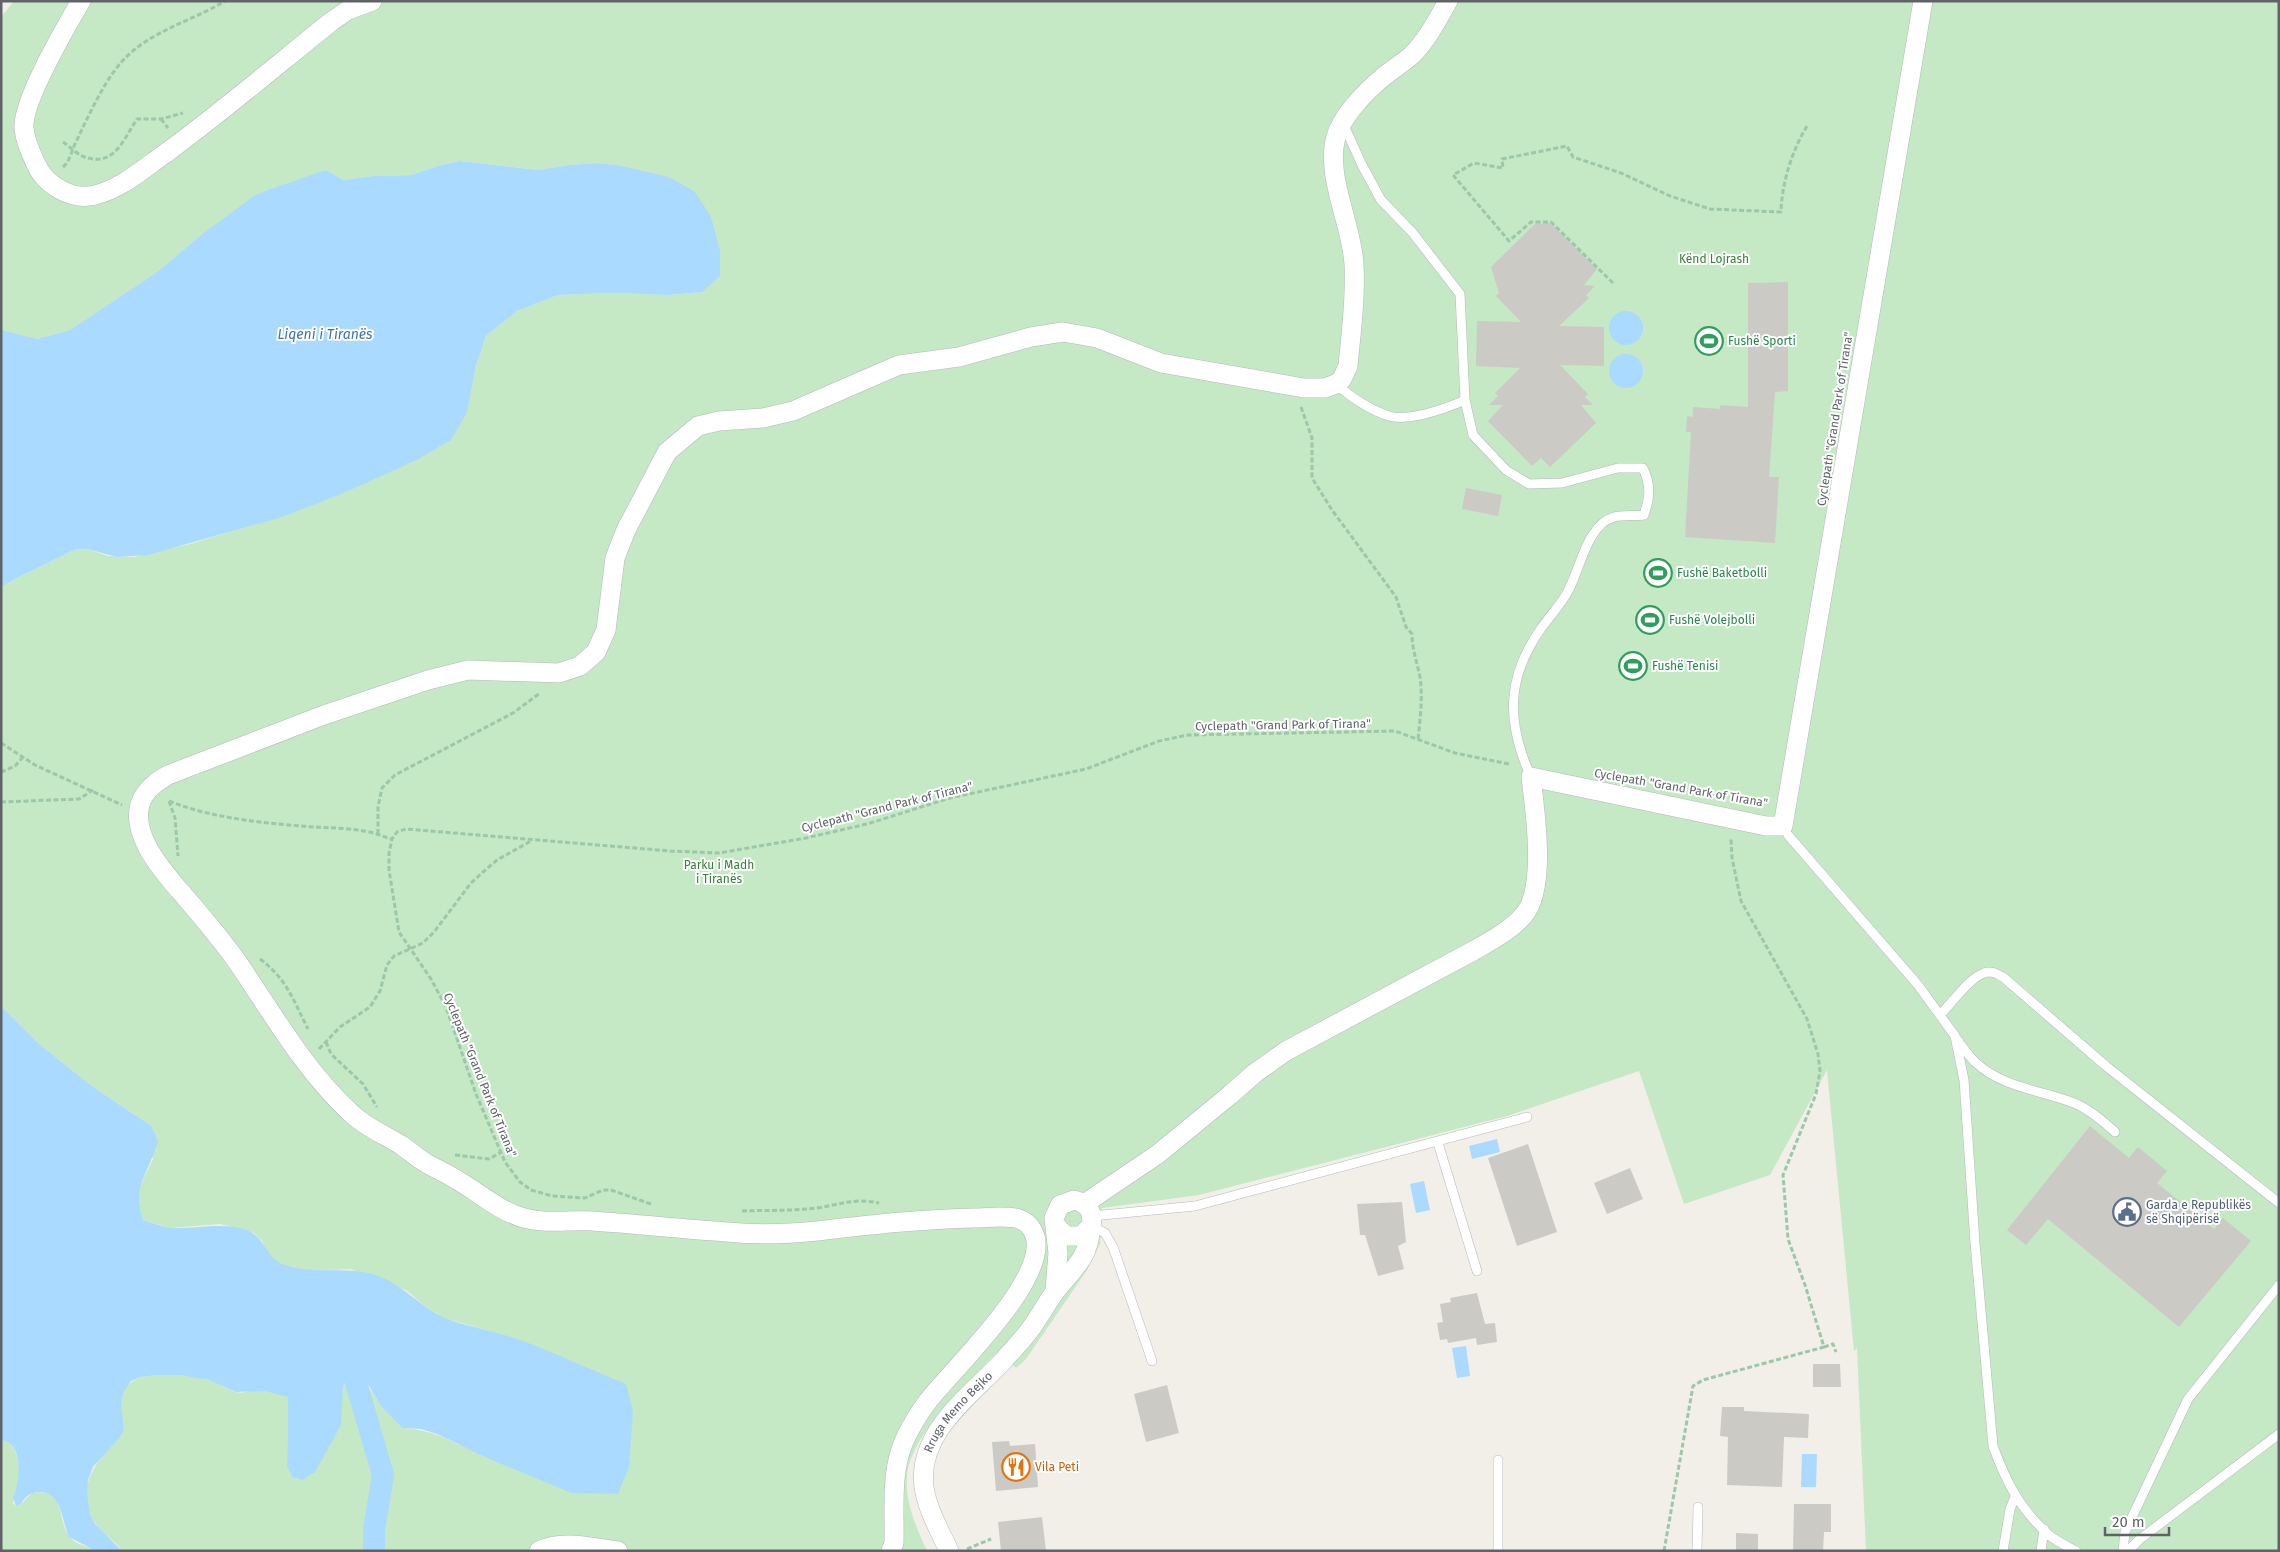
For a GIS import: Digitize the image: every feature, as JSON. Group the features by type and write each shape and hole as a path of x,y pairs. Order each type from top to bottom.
{"street":[{"path":"80,1 59,38 26,112 24,127 28,148 38,170 54,186 72,196 93,196 113,189 212,118 332,21 348,10 372,1"},
{"path":"891,1551 894,1543 895,1470 899,1452 914,1422 929,1400 1022,1289 1036,1248 1036,1236 1031,1226 1023,1220 989,1218 930,1219 814,1232 761,1233 604,1222 548,1221 528,1219 514,1214 427,1164 353,1116 330,1092 304,1060 235,959 167,876 150,851 142,834 140,815 144,795 151,786 168,775 192,764 324,714 428,680 468,670 559,673 580,666 596,652 606,630 615,558 626,530 667,452 698,426 719,421 763,418 793,410 899,365 959,357 1031,337 1063,332 1097,338 1161,363 1283,385 1325,388 1336,384 1342,379 1348,366 1354,264 1348,224 1337,182 1334,156 1336,137 1356,103 1380,79 1413,54 1435,25 1448,1"},
{"path":"1056,1226 1060,1232 1073,1238 1081,1236 1089,1218 1158,1154 1254,1073 1286,1051 1473,951 1502,934 1524,916 1537,885 1537,854 1529,773 1785,830 1923,1"},
{"path":"1055,1291 1058,1253 1054,1218 1060,1205 1074,1200 1089,1218"},
{"name":"Rruga Memo Bejko","path":"949,1551 929,1505 924,1488 923,1473 929,1450 941,1425 1036,1323 1055,1291 1083,1257 1090,1241 1089,1218"},
{"path":"538,1551 545,1548 568,1545 618,1551"}],"lane":[{"path":"1343,123 1362,165 1381,200 1412,232 1460,294 1465,400 1473,435 1506,470 1528,484 1562,483 1599,472 1629,468 1643,468 1649,480 1649,498 1644,515 1614,516 1601,525 1587,544 1568,591 1542,627 1523,662 1516,682 1512,705 1514,731 1529,773"},
{"path":"1336,384 1355,399 1391,417 1425,413 1465,400"},
{"path":"1785,830 1912,978 1974,1062 1988,1072 2023,1089 2077,1104 2101,1119 2115,1132"},
{"path":"1940,1015 1974,979 1984,973 1993,972 2003,977 2106,1066 2279,1203"},
{"path":"1955,1036 1964,1080 1975,1243 1993,1446 2003,1473 2015,1497 2049,1535 2076,1551"},
{"path":"1089,1218 1195,1206 1527,1118"},
{"path":"1438,1143 1477,1271"},
{"path":"1089,1218 1105,1233 1113,1247 1152,1361"},
{"path":"2123,1551 2125,1532 2188,1398 2279,1285"},
{"path":"2128,1551 2140,1539 2279,1434"},
{"path":"1498,1460 1498,1551"},
{"path":"2003,1551 2010,1509 2015,1497"},
{"path":"1698,1507 1698,1551"},
{"path":"2041,1551 2044,1529"}],"path":[{"path":"44,176 65,166 90,112 115,70 138,46 165,28 207,11 225,1"},
{"path":"63,142 81,155 101,159 115,154 137,119 161,119 184,113"},
{"path":"1613,283 1551,222 1531,222 1509,241 1454,175 1474,163 1503,168 1502,160 1567,146 1573,157 1621,173 1670,196 1710,209 1781,212 1786,175 1796,145 1807,126"},
{"path":"1283,385 1299,398 1312,438 1312,478 1332,510 1396,597 1406,627 1412,634 1412,647 1420,677 1418,740"},
{"path":"378,834 378,807 382,788 395,775 512,714 548,687 559,673"},
{"name":"Cyclepath \"Grand Park of Tirana\"","path":"656,1206 611,1190 603,1190 586,1198 552,1196 531,1190 520,1182 500,1153 476,1094 446,1007 431,979 399,932 389,870 392,839 397,832 406,829 670,851 719,853 820,835 911,812 950,798 1086,769 1174,737 1204,735 1395,731 1454,753 1529,773"},
{"path":"1,743 35,765 93,790 140,815"},
{"path":"1,772 15,766 23,757"},
{"path":"1,802 79,799 93,790"},
{"path":"144,795 169,801 192,810 225,816 378,834 392,839"},
{"path":"1730,818 1732,858 1741,901 1807,1019 1818,1054 1820,1071 1816,1094 1783,1175 1788,1239 1805,1285 1824,1347"},
{"path":"304,1060 321,1048 340,1027 370,1007 380,991 387,965 394,956 422,943 434,932 471,883 489,866 532,840"},
{"path":"326,1041 331,1054 363,1084 383,1113"},
{"path":"427,1164 434,1157 489,1159 500,1153"},
{"path":"739,1211 818,1208 844,1201 863,1200 883,1203"},
{"path":"1664,1551 1693,1386 1703,1380 1833,1344 1836,1352"},
{"path":"964,1551 991,1539"}],"green space":[{"name":"Parku i Madh i Tiranës","path":"14,1 2279,1 2279,1551 1866,1551 1857,1348 1854,1351 1827,1070 1770,1175 1684,1204 1639,1071 1507,1116 1199,1195 1102,1208 1100,1244 1087,1270 1026,1359 1016,1368 997,1352 942,1410 918,1444 910,1461 907,1487 912,1516 927,1551 122,1551 95,1523 88,1510 86,1497 92,1473 98,1461 124,1430 121,1406 123,1393 129,1384 138,1379 149,1375 174,1374 212,1381 236,1392 263,1390 288,1397 287,1466 315,1472 341,1405 343,1387 349,1379 361,1379 368,1386 380,1405 402,1428 432,1433 459,1445 513,1338 444,1318 406,1290 350,1269 307,1271 283,1265 269,1256 262,1241 254,1233 246,1230 220,1224 170,1228 143,1220 139,1195 140,1188 153,1159 135,1115 89,1084 38,1043 1,1006 1,587 76,549 87,549 108,556 134,557 190,544 291,513 417,460 475,369 486,336 517,311 558,295 612,293 669,295 702,292 617,165 597,163 538,170 460,161 411,175 373,176 343,180 326,170 201,235 157,272 70,330 37,339 3,332 1,330 1,17"},
{"path":"1,1440 12,1446 19,1464 18,1487 13,1503 16,1506 21,1504 32,1493 44,1493 52,1496 57,1501 68,1534 76,1543 96,1551 1,1551"}],"water":[{"name":"Liqeni i Tiranës","path":"460,161 538,170 597,163 617,165 669,177 695,192 711,217 720,250 720,276 702,292 669,295 612,293 558,295 517,311 486,336 475,369 467,412 451,440 417,460 341,494 282,517 148,555 117,557 87,549 76,549 1,587 1,330 37,339 70,330 157,272 201,235 257,194 326,170 343,180 373,176 411,175"},
{"path":"1626,311 1633,312 1638,316 1642,321 1642,335 1638,340 1633,344 1626,345 1619,344 1614,340 1610,335 1609,328 1610,321 1614,316 1619,312"},
{"path":"1626,354 1633,355 1638,359 1642,364 1642,378 1638,383 1633,387 1626,388 1619,387 1614,383 1610,378 1609,371 1610,364 1614,359 1619,355"},
{"path":"1,1006 38,1043 89,1084 151,1126 158,1141 143,1179 139,1198 143,1220 172,1228 228,1226 247,1230 258,1238 274,1258 285,1265 309,1270 357,1271 381,1277 398,1286 445,1318 528,1343 626,1384 633,1411 629,1467 618,1494 572,1493 494,1461 437,1434 421,1429 402,1428 380,1405 369,1386 360,1379 349,1379 343,1387 341,1425 315,1472 302,1480 292,1477 287,1466 288,1397 265,1391 236,1392 209,1380 180,1375 155,1375 131,1381 123,1393 121,1405 124,1430 93,1467 88,1480 87,1494 90,1514 95,1524 122,1551 96,1551 69,1537 57,1502 47,1493 36,1492 30,1494 21,1504 16,1506 13,1498 19,1474 17,1456 14,1448 9,1443 1,1440"},
{"path":"1497,1139 1500,1152 1472,1159 1469,1146"},
{"path":"1424,1181 1430,1210 1416,1213 1410,1184"},
{"path":"1466,1346 1470,1376 1457,1378 1452,1348"},
{"path":"1802,1454 1817,1454 1816,1487 1801,1487"}],"building":[{"path":"1550,223 1597,269 1584,285 1595,286 1586,295 1589,298 1559,326 1604,327 1604,366 1560,365 1588,394 1585,397 1593,405 1581,405 1596,423 1550,467 1541,458 1532,466 1488,421 1503,405 1489,405 1498,396 1495,393 1520,368 1476,366 1477,321 1521,322 1496,296 1499,293 1491,267 1535,224"},
{"path":"1788,282 1788,391 1775,392 1769,477 1779,477 1775,543 1685,537 1691,432 1686,432 1687,416 1693,417 1693,407 1720,409 1720,405 1748,407 1748,283"},
{"path":"1466,488 1502,495 1498,516 1462,509"},
{"path":"2090,1126 2129,1158 2138,1147 2167,1171 2157,1183 2214,1229 2223,1218 2251,1241 2179,1327 2048,1219 2026,1245 2007,1230"},
{"path":"1528,1144 1557,1232 1517,1246 1488,1158"},
{"path":"1630,1168 1643,1199 1607,1214 1594,1183"},
{"path":"1402,1202 1406,1242 1398,1246 1404,1269 1378,1276 1365,1235 1360,1235 1357,1204"},
{"path":"1477,1293 1485,1324 1495,1323 1497,1342 1477,1345 1476,1338 1448,1343 1447,1339 1440,1340 1437,1323 1443,1322 1440,1304 1451,1302 1450,1298"},
{"path":"1813,1364 1840,1364 1841,1387 1813,1387"},
{"path":"1167,1385 1179,1433 1146,1442 1134,1394"},
{"path":"1722,1407 1744,1407 1744,1411 1809,1414 1808,1438 1784,1437 1782,1487 1727,1485 1728,1437 1720,1436"},
{"name":"Vila Peti","path":"1009,1441 1010,1446 1035,1444 1038,1487 996,1491 992,1442"},
{"path":"1794,1504 1831,1504 1831,1532 1824,1532 1823,1551 1793,1551"},
{"path":"1042,1517 1046,1551 1001,1551 998,1522"},
{"path":"1736,1533 1758,1534 1758,1551 1736,1551"}],"waterway":[{"path":"355,1379 383,1475 374,1530 374,1551"}],"place":[{"name":"Fushë Sporti","path":"1709,341"},
{"name":"Fushë Baketbolli","path":"1658,573"},
{"name":"Fushë Volejbolli","path":"1650,620"},
{"name":"Fushë Tenisi","path":"1633,666"},
{"name":"Garda e Republikës së Shqipërisë","path":"2127,1212"},
{"name":"Vila Peti","path":"1016,1467"}],"park label":[{"name":"Kënd Lojrash","path":"1714,259"}]}
